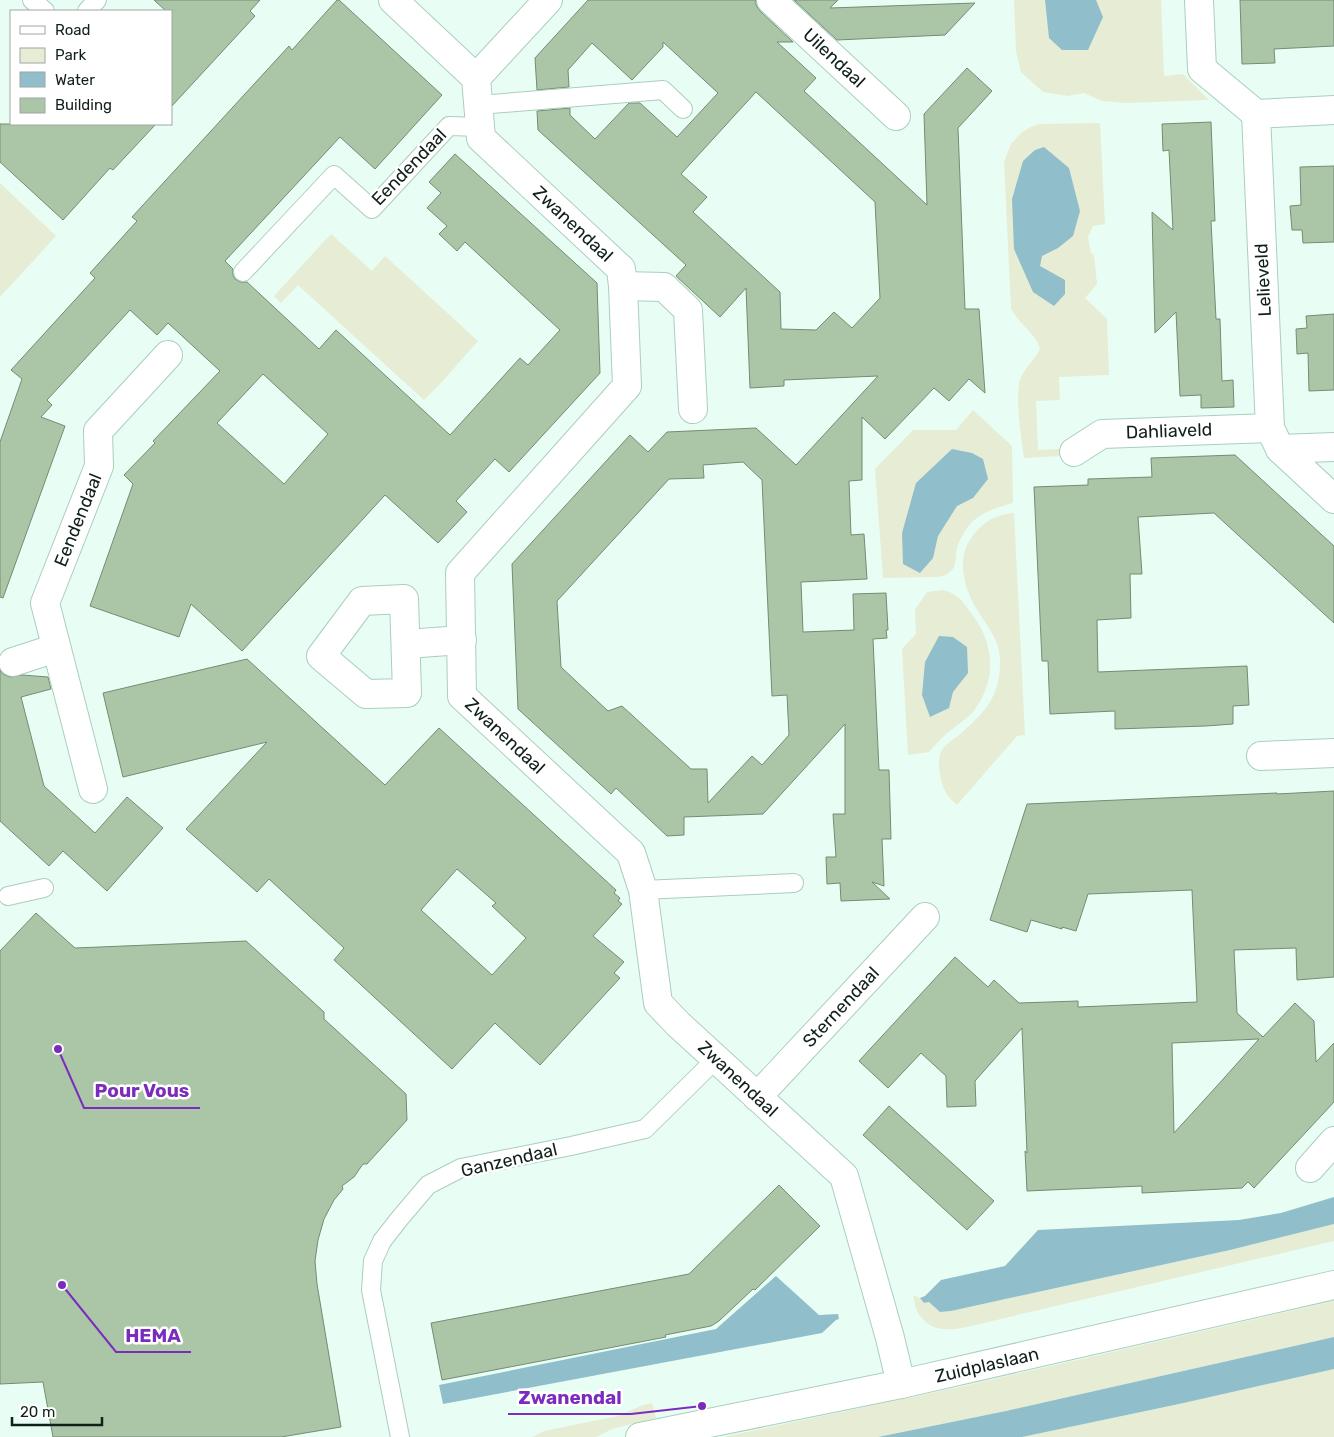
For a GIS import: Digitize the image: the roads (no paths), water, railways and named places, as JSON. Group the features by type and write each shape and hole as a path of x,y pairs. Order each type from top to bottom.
{"street":[{"path":"393,0 476,78 548,0"},
{"name":"Uilendaal","path":"771,0 896,116"},
{"path":"1198,0 1202,70 1256,114 1334,110"},
{"name":"Zwanendaal","path":"476,78 481,138 621,269 627,386 460,573 462,696 630,853 643,890 658,1003 757,1098 844,1176 888,1329 901,1384"},
{"name":"Lelieveld","path":"1256,114 1275,438"},
{"path":"623,286 664,287 688,310 693,409"},
{"name":"Eendendaal","path":"93,789 45,603 100,466 98,431 168,355"},
{"name":"Dahliaveld","path":"1074,452 1102,434 1275,438 1334,446"},
{"path":"1275,438 1334,499"},
{"path":"406,644 462,640"},
{"path":"13,662 56,648"},
{"path":"1261,756 1334,753"},
{"name":"Sternendaal","path":"757,1098 925,917"},
{"path":"1310,1168 1334,1141"},
{"name":"Zuidplaslaan","path":"640,1437 901,1384 1334,1285"}],"lane":[{"path":"32,0 44,10"},
{"path":"88,10 97,0"},
{"path":"479,116 663,90 683,109"},
{"name":"Eendendaal","path":"243,272 334,175 372,209 449,126 479,116"},
{"path":"643,890 794,883"},
{"path":"8,896 44,888"},
{"name":"Ganzendaal","path":"400,1437 371,1290 373,1261 382,1241 400,1218 428,1185 461,1168 645,1129 716,1059"}],"water":[{"path":"1045,0 1096,0 1103,17 1088,50 1062,50 1049,38"},
{"path":"1044,147 1069,168 1080,211 1073,236 1058,248 1042,256 1040,266 1065,280 1065,294 1054,306 1033,292 1014,249 1012,199 1023,161 1035,150"},
{"path":"952,449 972,453 983,459 988,479 973,498 957,506 938,536 933,558 920,573 903,564 902,533 916,483"},
{"path":"939,636 953,637 967,647 968,673 953,692 949,708 930,717 922,695 925,662"},
{"path":"1334,1197 1334,1224 1230,1250 951,1311 940,1312 929,1302 924,1303 920,1298 925,1296 941,1280 1005,1266 1038,1230 1239,1220 1281,1213"},
{"path":"776,1276 819,1315 838,1314 839,1319 822,1333 443,1404 439,1385 716,1329"},
{"path":"1334,1337 1334,1369 1179,1404 1022,1437 878,1437 1006,1411"}],"place":[{"name":"Pour Vous","path":"58,1049"},
{"name":"HEMA","path":"62,1285"},
{"name":"Zwanendal","path":"702,1406"}]}
